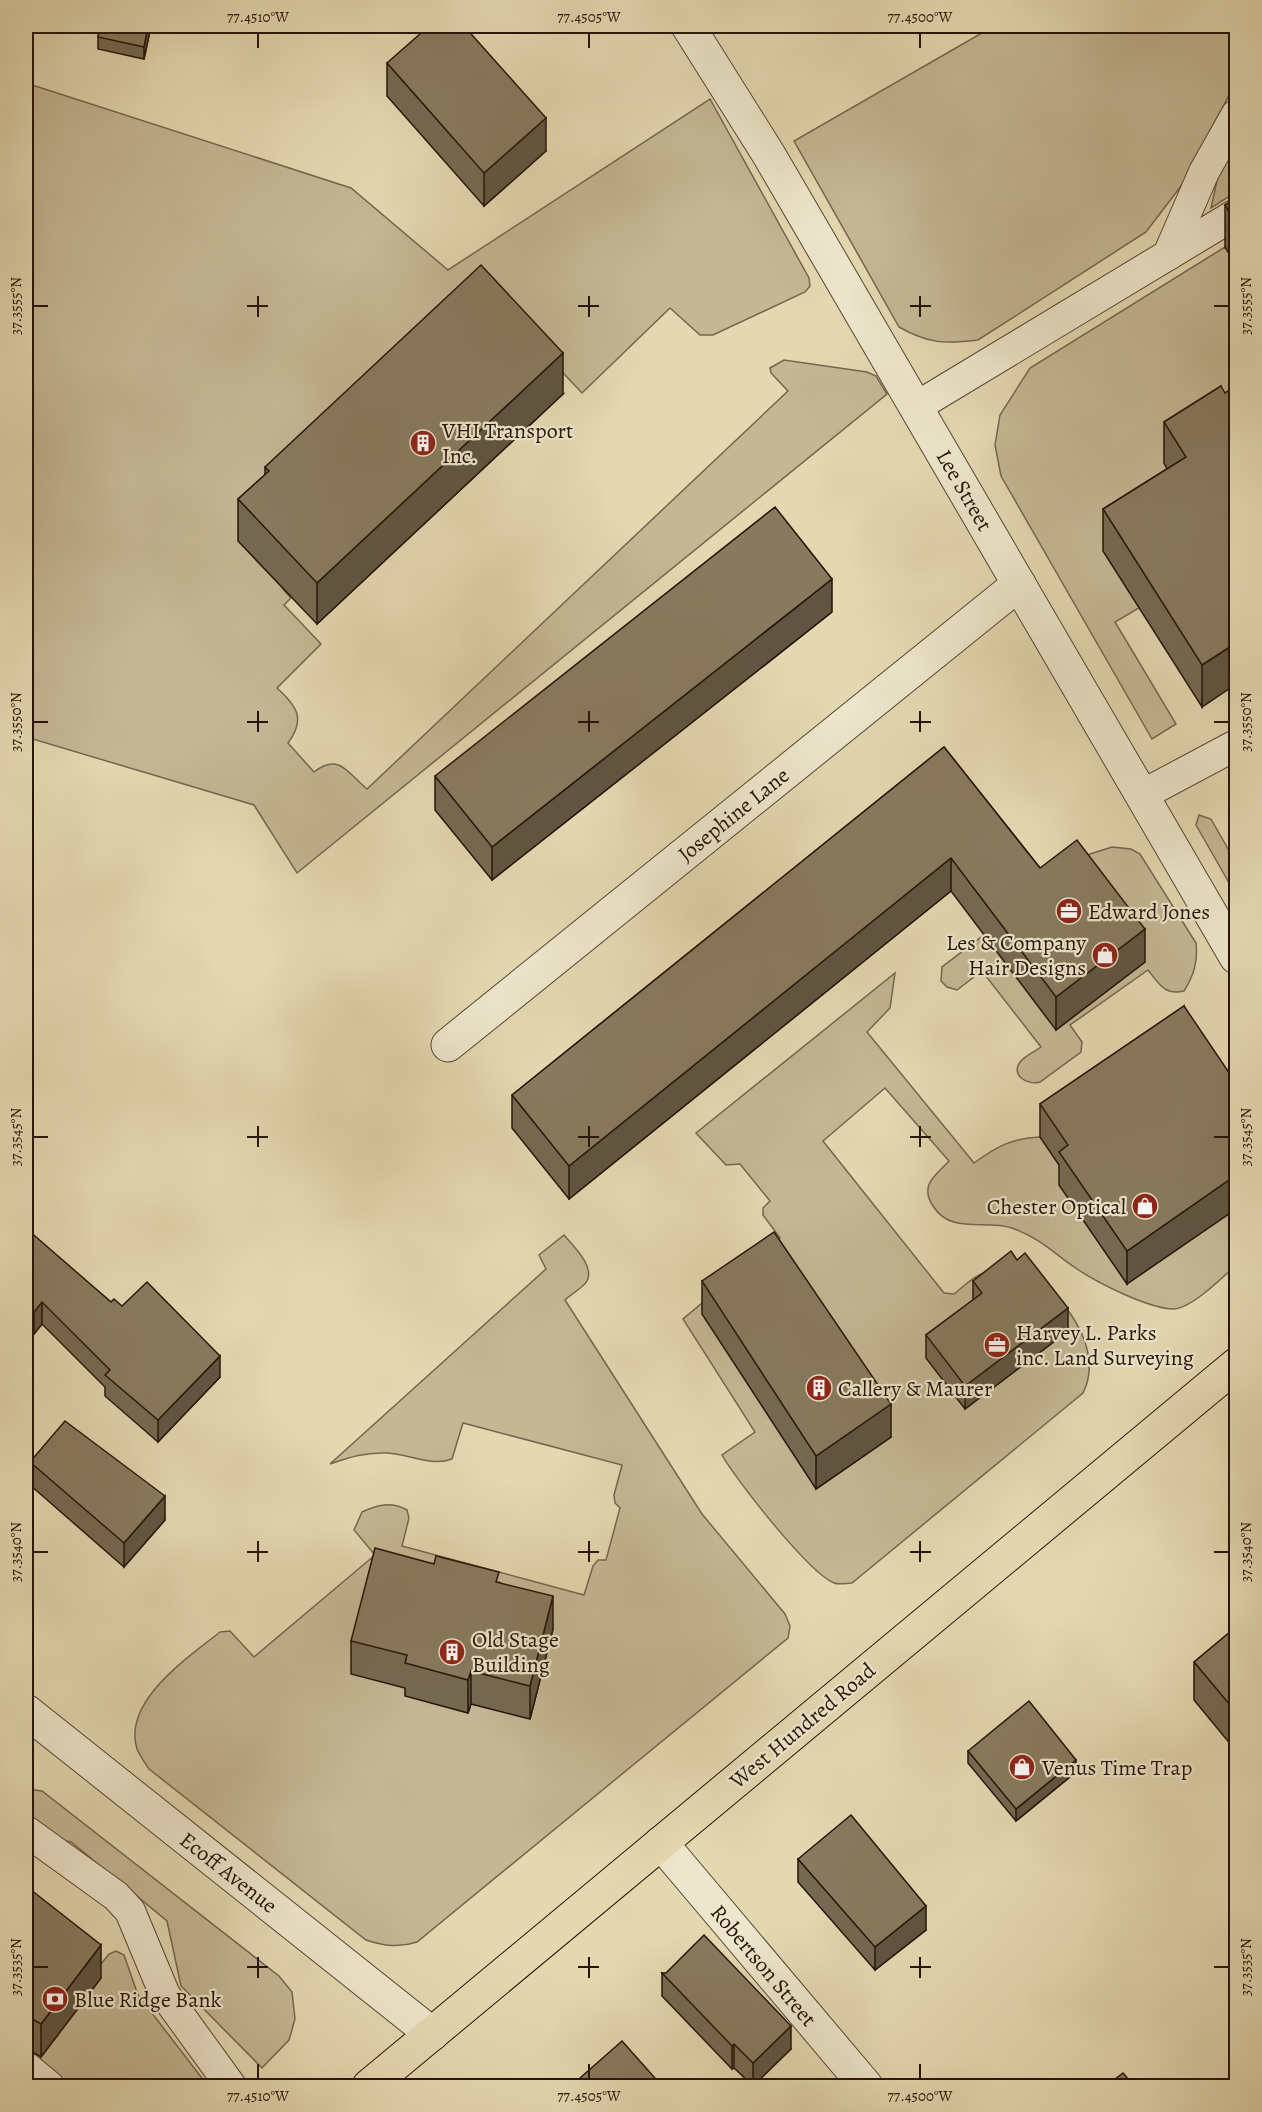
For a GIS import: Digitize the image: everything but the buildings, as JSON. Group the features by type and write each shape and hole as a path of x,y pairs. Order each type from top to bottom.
{"main road":[{"name":"West Hundred Road","path":"369,2086 1236,1365"}],"street":[{"name":"Lee Street","path":"688,26 769,155 1236,957"},
{"name":"Josephine Lane","path":"448,1045 1019,584"},
{"name":"Ecoff Avenue","path":"26,1711 432,2034"},
{"name":"Robertson Street","path":"661,1843 867,2086"}],"lane":[{"path":"1168,255 1204,172 1236,115"},
{"path":"916,407 1236,214"},
{"path":"1142,795 1236,745"},
{"path":"26,1830 116,1896 130,1911 165,1995 231,2086"},
{"path":"26,2067 49,2086"}],"shaded area":[{"path":"994,26 1236,26 1236,82 1181,186 1146,232 978,340 956,342 928,340 899,327 794,141"},
{"path":"26,83 351,188 448,270 710,99 809,278 810,286 805,292 713,335 700,335 670,308 582,393 548,357 283,589 291,598 284,605 321,644 277,688 290,701 297,713 297,727 288,743 314,772 323,766 337,765 343,767 367,789 788,391 771,373 770,368 784,360 867,372 876,376 887,394 297,873 254,805 26,737"},
{"path":"1236,144 1236,192 1211,208 1218,176"},
{"path":"1225,247 1236,259 1236,497 1139,608 1115,622 1176,724 1152,739 1001,476 995,445 1000,415 1030,368"},
{"path":"1199,815 1211,819 1236,863 1236,895 1196,825"},
{"path":"1112,847 1131,849 1140,854 1196,943 1196,962 1193,974 1184,991 1172,992 1163,988 1148,970 1070,1025 1082,1042 1081,1052 1040,1082 1026,1081 1019,1075 1018,1066 1023,1059 1041,1047 982,971 957,990 947,987 941,981 942,967 1090,854"},
{"path":"895,973 890,1008 867,1032 974,1163 1005,1144 1040,1137 1236,1170 1236,1265 1207,1291 1189,1303 1174,1309 1164,1308 1138,1300 1098,1281 1022,1232 1002,1226 959,1223 949,1220 940,1215 933,1206 929,1199 928,1186 949,1161 885,1088 823,1141 944,1293 954,1294 976,1277 990,1272 1024,1275 1045,1285 1066,1308 1082,1334 1089,1364 1088,1379 1083,1393 852,1583 838,1584 823,1576 791,1545 757,1504 722,1455 755,1432 683,1319 780,1238 763,1215 763,1208 770,1201 740,1164 726,1165 696,1133"},
{"path":"564,1235 582,1256 589,1275 585,1284 565,1300 702,1514 785,1614 790,1626 788,1638 417,1942 398,1946 373,1942 366,1940 149,1769 137,1749 135,1731 139,1714 148,1697 161,1682 220,1632 230,1631 254,1657 375,1555 354,1530 362,1512 379,1506 390,1505 407,1510 409,1518 402,1546 584,1595 593,1566 598,1560 606,1560 620,1508 615,1503 614,1495 622,1465 463,1423 452,1459 436,1462 395,1454 372,1453 330,1464 546,1269 539,1255"},
{"path":"26,1789 42,1791 279,1976 292,1992 295,2019 289,2040 262,2068 181,1986 167,1921 71,1842 49,1838 26,1820"},
{"path":"26,1916 97,1969 109,1954 116,1951 124,1955 138,1995 208,2086 66,2086 26,2052"}],"place":[{"name":"VHI Transport Inc.","path":"423,443"},
{"name":"Edward Jones","path":"1069,911"},
{"name":"Les & Company Hair Designs","path":"1105,955"},
{"name":"Chester Optical","path":"1145,1206"},
{"name":"Harvey L. Parks inc. Land Surveying","path":"997,1345"},
{"name":"Callery & Maurer","path":"819,1388"},
{"name":"Old Stage Building","path":"452,1652"},
{"name":"Venus Time Trap","path":"1022,1767"},
{"name":"Blue Ridge Bank","path":"55,1999"}]}
